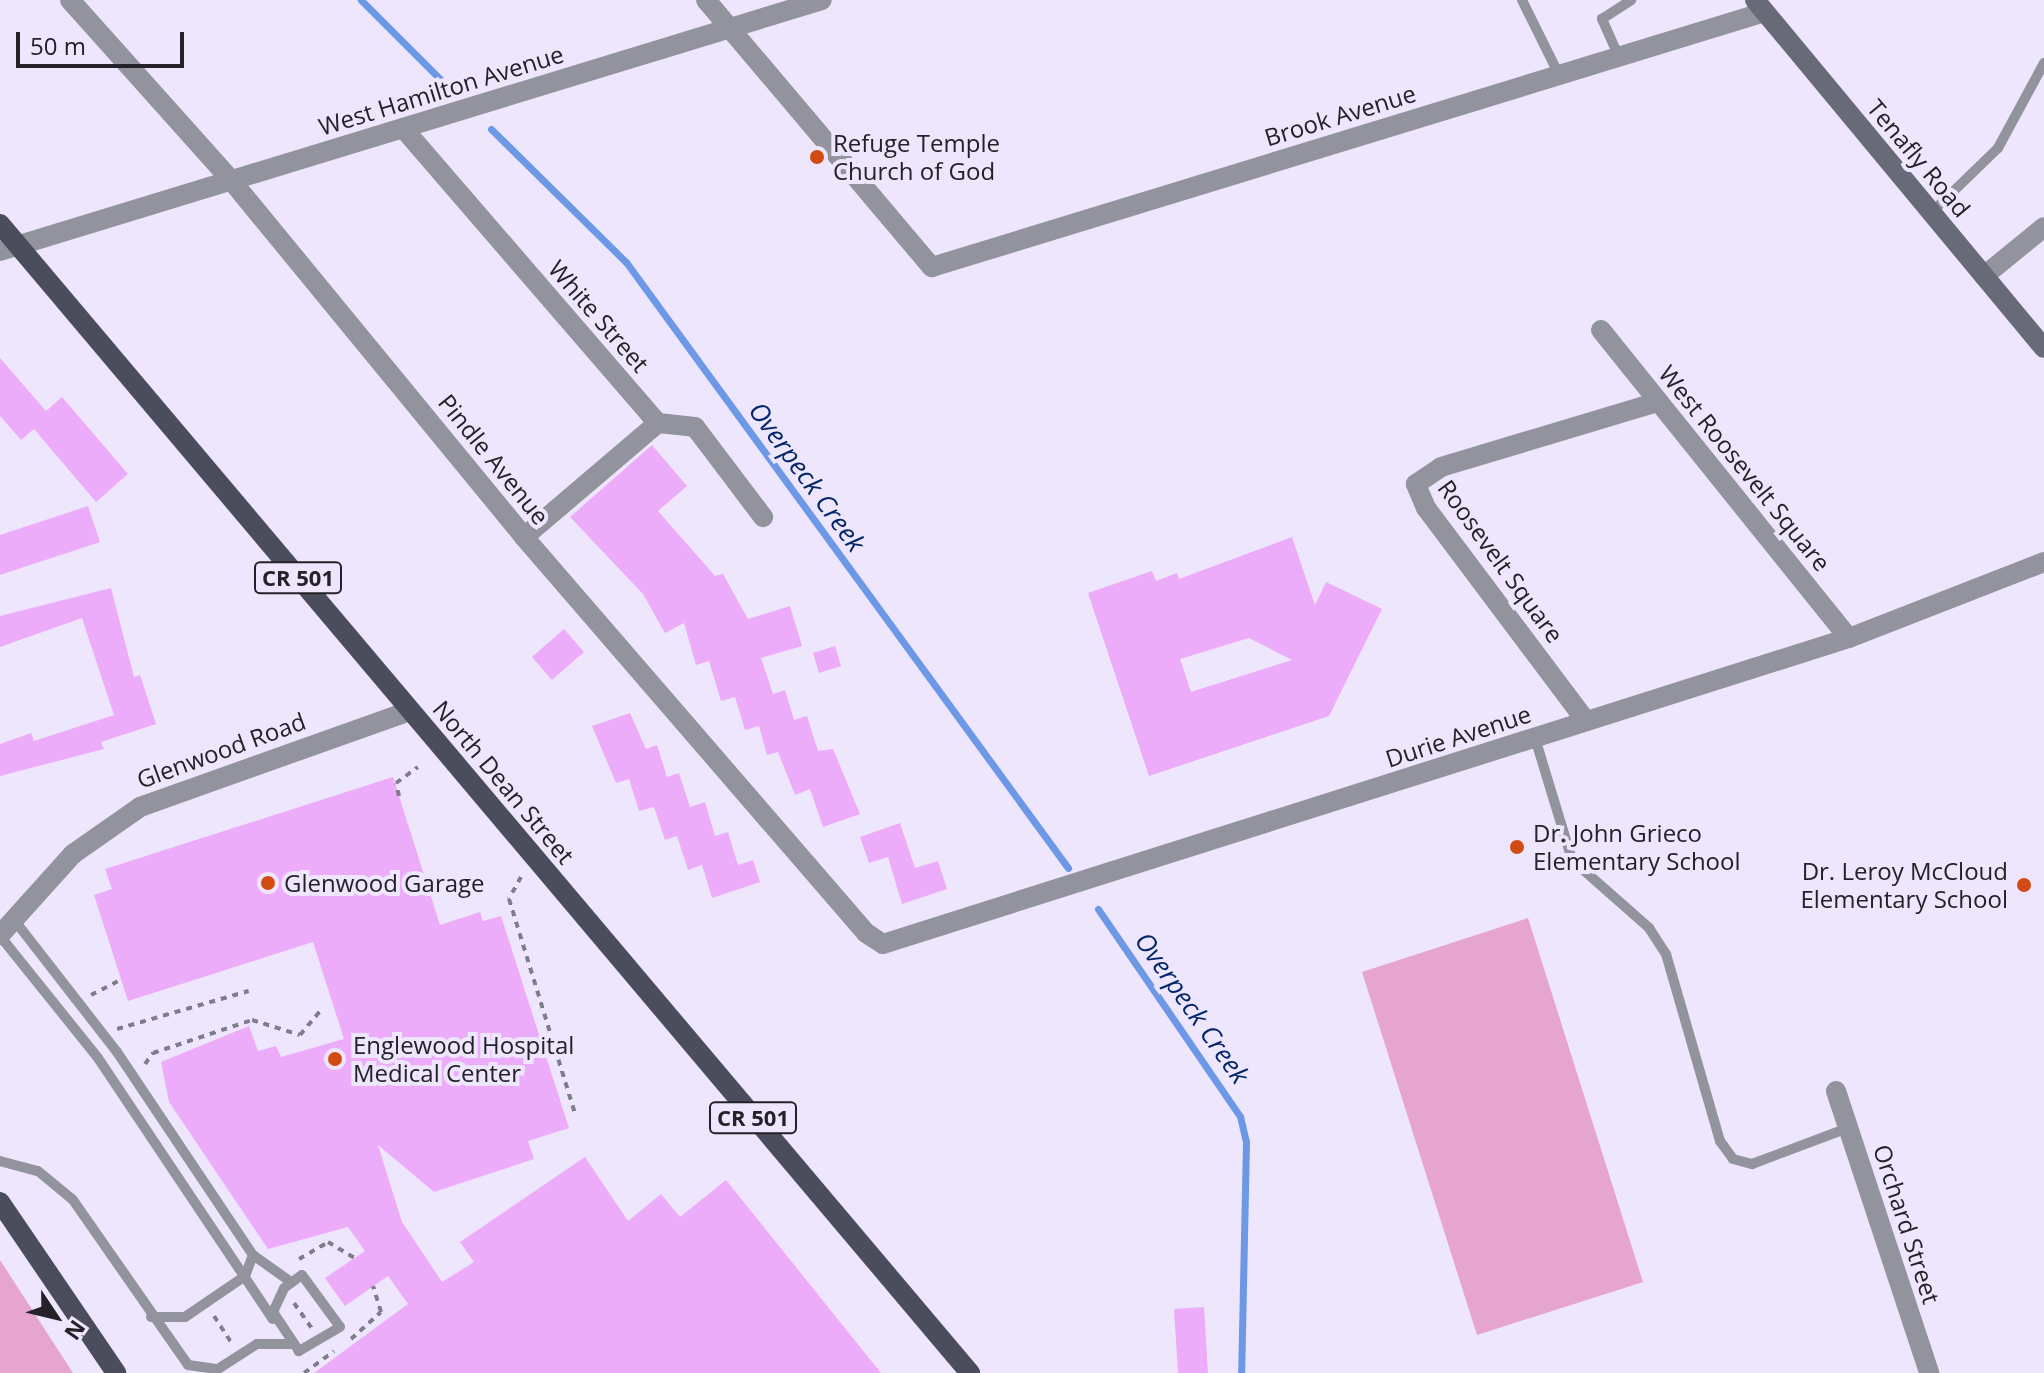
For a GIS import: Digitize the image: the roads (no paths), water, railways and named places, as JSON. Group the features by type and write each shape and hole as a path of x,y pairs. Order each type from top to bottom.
{"main road":[{"name":"North Dean Street","path":"0,224 9,248 410,711 970,1373"},
{"path":"0,1202 116,1373"}],"street":[{"name":"Pindle Avenue","path":"70,0 231,180 524,537 866,933 883,944"},
{"path":"706,0 731,29"},
{"name":"West Hamilton Avenue","path":"9,248 822,0"},
{"name":"Brook Avenue","path":"731,29 932,267 1619,57 1760,6"},
{"name":"Tenafly Road","path":"1760,6 2044,348"},
{"name":"White Street","path":"403,128 658,423"},
{"path":"1984,276 2044,227"},
{"name":"West Roosevelt Square","path":"1601,330 1849,638"},
{"name":"Roosevelt Square","path":"1586,721 1426,508 1416,484 1441,467 1658,402"},
{"path":"524,537 658,423 695,427 763,517"},
{"name":"Durie Avenue","path":"883,944 1849,638 2044,562"},
{"name":"Glenwood Road","path":"0,936 73,854 140,807 410,711"},
{"name":"Orchard Street","path":"1836,1091 1929,1373"}],"lane":[{"path":"1522,0 1559,75"},
{"path":"1619,57 1602,19 1631,0"},
{"path":"1931,213 1998,148 2044,63"},
{"path":"1535,738 1572,860 1649,928 1666,954 1720,1141 1733,1159 1752,1164 1848,1128"},
{"path":"15,921 117,1052 253,1255 291,1282"},
{"path":"0,936 98,1058 291,1344"},
{"path":"0,1161 38,1171 73,1200 180,1358 197,1370 218,1369 267,1341 291,1344 304,1351 340,1327 302,1275 291,1282 273,1319"},
{"path":"151,1317 178,1320 205,1304 245,1276 253,1255"}],"waterway":[{"name":"Overpeck Creek","path":"361,0 447,86"},
{"name":"Overpeck Creek","path":"491,129 626,262 1068,868"},
{"name":"Overpeck Creek","path":"1098,909 1240,1116 1246,1142 1241,1373"}],"place":[{"name":"Refuge Temple Church of God","path":"817,157"},
{"name":"Dr. John Grieco Elementary School","path":"1517,847"},
{"name":"Glenwood Garage","path":"268,883"},
{"name":"Dr. Leroy McCloud Elementary School","path":"2024,885"},
{"name":"Englewood Hospital Medical Center","path":"335,1059"}]}
